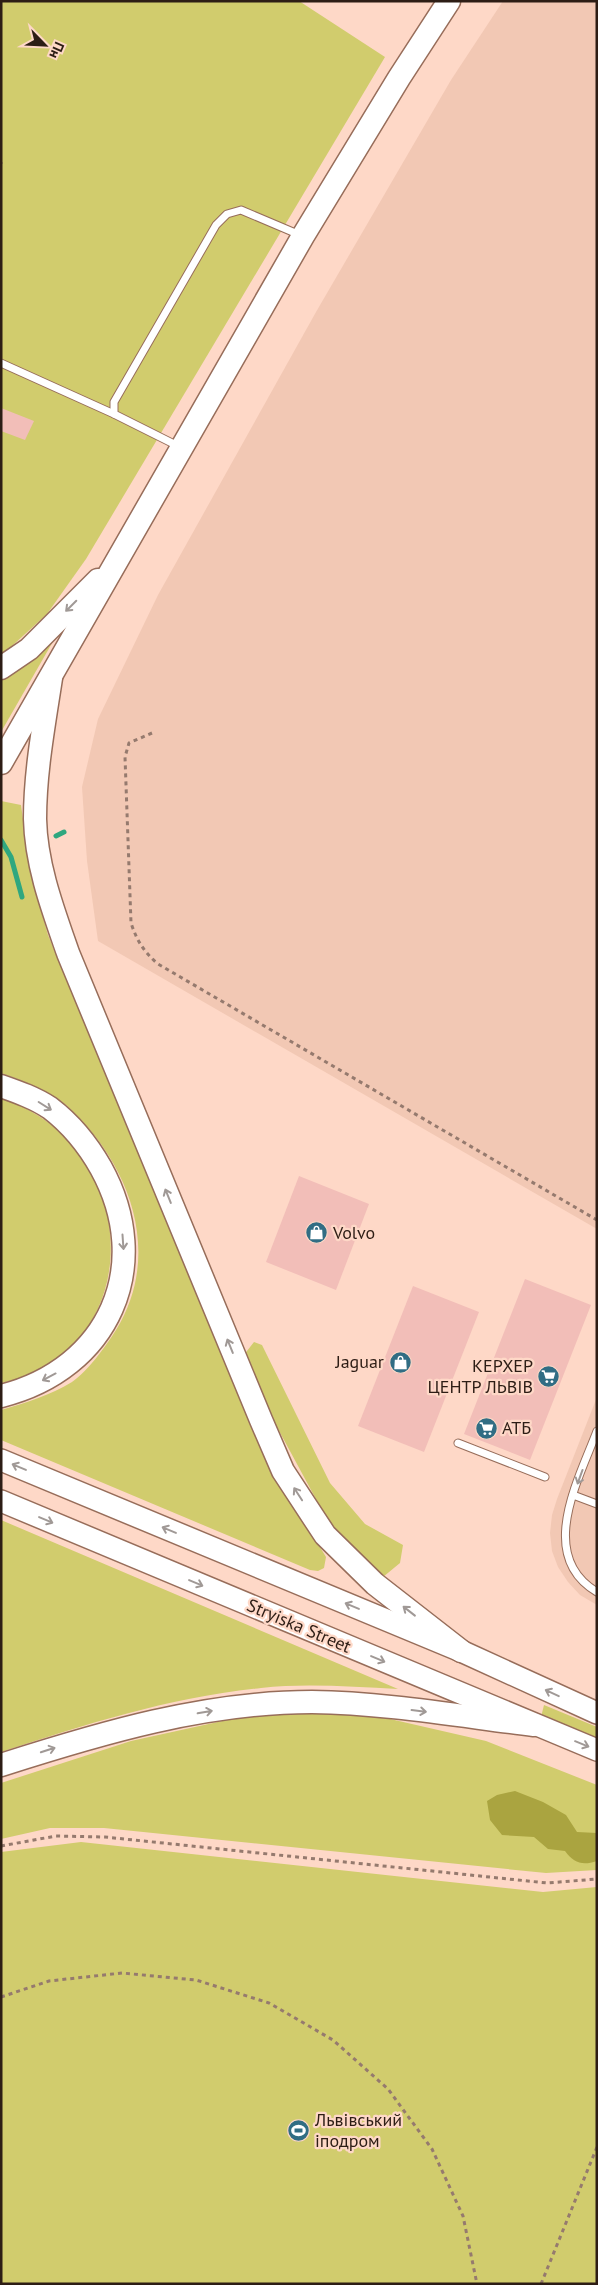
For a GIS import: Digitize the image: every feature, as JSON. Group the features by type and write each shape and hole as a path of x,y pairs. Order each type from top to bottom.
{"highway":[{"path":"1,763 303,236 399,78 449,1"},
{"path":"1,668 29,649 118,560"},
{"path":"51,678 38,766 35,821 49,899 68,953 261,1420 283,1471 325,1535 375,1584 461,1651"},
{"path":"1,1086 23,1093 48,1107 71,1126 95,1158 113,1190 122,1224 124,1250 122,1277 114,1303 102,1328 86,1348 59,1372 25,1390 1,1396"},
{"path":"1,1765 84,1738 170,1718 236,1707 311,1702 381,1706 534,1725"}],"main road":[{"path":"1,1460 461,1651 597,1713"},
{"name":"Stryiska Street","path":"1,1501 597,1750"}],"lane":[{"path":"114,414 114,402 216,225 227,214 241,210 303,236"},
{"path":"1,363 114,414 182,448"},
{"path":"597,1431 566,1514 564,1535 568,1555 578,1574 597,1592"},
{"path":"590,1450 597,1438"},
{"path":"458,1443 545,1476"},
{"path":"573,1495 597,1504"}],"path":[{"path":"152,733 129,743 124,757 131,924 136,939 146,954 158,964 597,1220"},
{"path":"1,1846 56,1836 105,1837 547,1883 597,1879"},
{"path":"1,1997 49,1981 122,1973 196,1980 269,2003 333,2040 388,2089 432,2149 463,2216 477,2284"},
{"path":"541,2284 597,2147"}],"shaded area":[{"path":"1,1 299,1 385,57 86,559 47,614 1,656"},
{"path":"503,1 597,1 597,1229 98,941 87,861 82,787 98,719 158,595 316,312 451,80"},
{"path":"55,638 1,732 1,678"},
{"path":"1,801 21,805 31,876 48,935 147,1175 275,1473 326,1557 324,1568 318,1571 310,1570 1,1440 1,1410 38,1398 72,1382 90,1365 116,1330 130,1300 137,1270 138,1240 133,1210 122,1181 107,1153 88,1128 66,1105 51,1095 1,1073"},
{"path":"1,1096 49,1123 70,1141 87,1163 102,1196 110,1231 110,1265 102,1297 88,1327 66,1352 37,1371 1,1383"},
{"path":"254,1342 262,1345 330,1483 365,1524 403,1545 400,1563 383,1577 330,1525 271,1416 243,1356"},
{"path":"597,1397 597,1605 580,1595 558,1567 552,1551 550,1533 552,1515 557,1499"},
{"path":"1,1520 398,1689 295,1686 227,1692 130,1713 1,1752"},
{"path":"544,1705 597,1727 597,1740 541,1717"},
{"path":"306,1712 377,1716 486,1741 597,1785 597,1870 546,1873 104,1828 50,1828 1,1839 1,1783 131,1741 236,1718"},
{"path":"515,1791 543,1802 566,1815 577,1832 597,1833 597,1861 583,1863 575,1861 565,1851 548,1849 534,1837 502,1835 490,1820 487,1801 497,1795"},
{"name":"Львівський іподром","path":"81,1842 543,1892 597,1887 597,2284 1,2284 1,1852"}],"building":[{"path":"1,408 34,421 25,440 1,431"},
{"name":"Volvo","path":"299,1176 369,1204 336,1290 266,1262"},
{"path":"525,1279 591,1305 530,1460 464,1434"},
{"path":"413,1286 479,1312 424,1452 358,1426"}],"waterway":[{"path":"56,836 64,832"},
{"path":"1,840 11,857 22,897"}],"place":[{"name":"Volvo","path":"317,1233"},
{"name":"Jaguar","path":"400,1362"},
{"name":"КЕРХЕР ЦЕНТР ЛЬВІВ","path":"549,1376"},
{"name":"АТБ","path":"486,1428"},
{"name":"Львівський іподром","path":"299,2130"}]}
